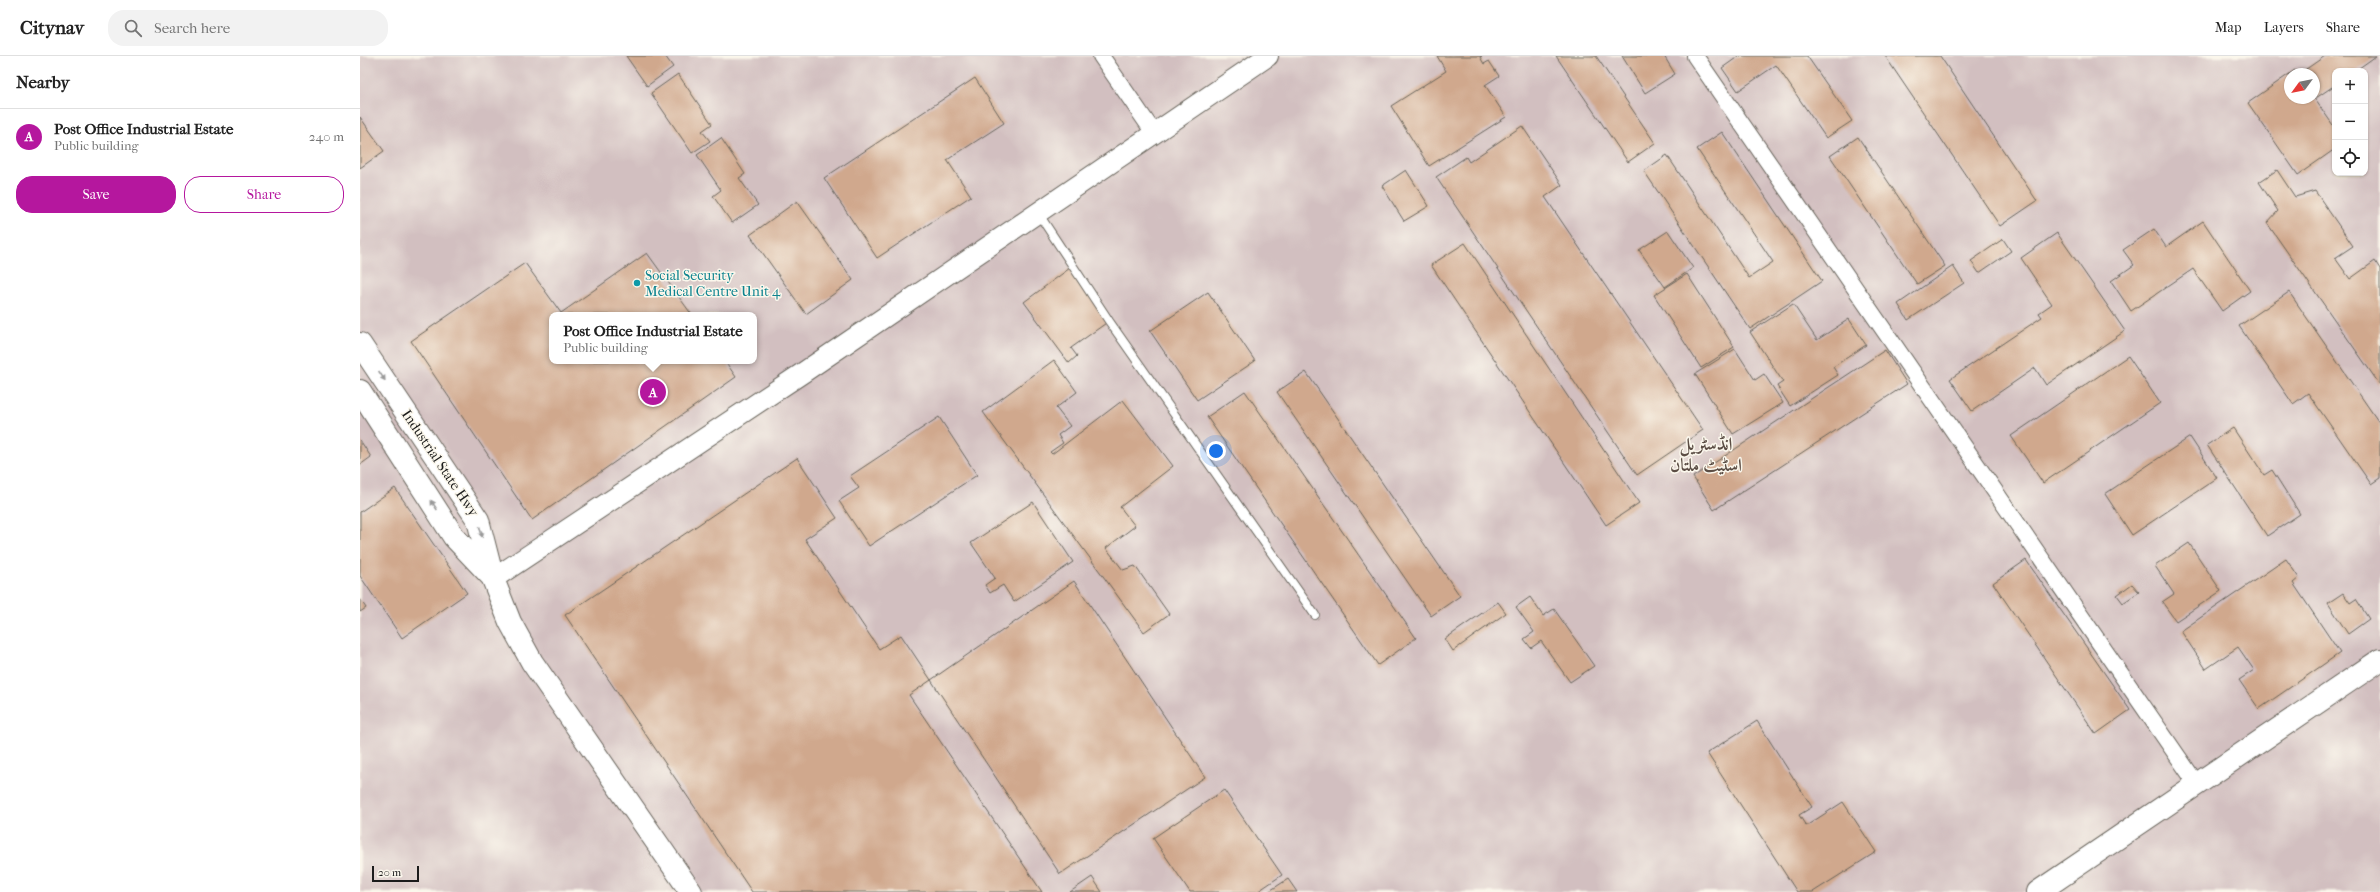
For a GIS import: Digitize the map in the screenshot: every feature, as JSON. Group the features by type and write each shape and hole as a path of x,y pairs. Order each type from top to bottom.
{"main road":[{"name":"Industrial State Hwy","path":"360,344 478,520 493,579"},
{"name":"Industrial State Hwy","path":"360,392 454,537 493,579"},
{"path":"493,579 510,622 532,662 691,892"},
{"path":"2038,892 2196,783 2380,660"}],"street":[{"path":"1101,56 1154,133"},
{"path":"493,579 1038,213 1268,56"},
{"path":"1695,56 2196,783"}],"lane":[{"path":"1038,213 1109,321 1315,615"}],"shaded area":[{"path":"360,56 2380,56 2380,892 360,892"}],"building":[{"path":"626,56 665,56 673,67 647,86"},
{"path":"1437,56 1482,56 1480,57 1484,64 1489,61 1499,76 1485,85 1506,117 1429,166 1391,106 1446,71"},
{"path":"1556,56 1596,56 1655,143 1628,162"},
{"path":"1622,56 1664,56 1675,74 1645,93"},
{"path":"1739,56 1807,56 1852,121 1826,138 1776,65 1738,91 1722,68"},
{"path":"1885,56 1940,56 2037,201 2000,226"},
{"path":"2325,56 2376,56 2359,68 2332,68 2332,87 2320,95 2320,68 2308,68"},
{"path":"678,74 712,124 702,131 710,141 692,153 651,93"},
{"path":"975,78 1004,123 947,160 971,196 877,258 824,178"},
{"path":"2284,78 2284,104 2318,104 2332,124 2332,151 2298,175 2248,103"},
{"path":"360,117 384,151 360,168"},
{"path":"1522,126 1562,185 1545,197 1703,430 1637,475 1436,177 1466,157 1469,162"},
{"path":"1722,132 1822,281 1750,329 1644,171 1667,155 1749,278 1773,262 1697,149"},
{"path":"1858,137 1945,266 1917,284 1830,156"},
{"path":"721,138 745,174 739,178 758,205 732,223 713,196 721,190 697,155"},
{"path":"1406,170 1429,206 1404,221 1382,186"},
{"path":"2277,170 2295,197 2315,191 2353,246 2335,258 2350,279 2375,261 2380,269 2380,385 2267,223 2278,211 2259,182"},
{"path":"797,201 853,280 806,314 750,235"},
{"path":"2203,221 2250,291 2222,311 2193,269 2131,311 2111,281 2134,265 2123,250 2154,229 2166,247"},
{"path":"1668,231 1693,268 1665,287 1639,250"},
{"path":"2057,233 2125,331 2046,385 2035,368 1972,411 1950,379 2042,317 2039,313 2052,304 2021,258"},
{"path":"2003,239 2011,251 1979,273 1971,261"},
{"path":"1465,243 1639,503 1606,525 1431,265"},
{"path":"647,253 690,312 562,312"},
{"path":"525,263 560,312 549,312 549,364 727,364 736,377 532,520 411,341"},
{"path":"1953,266 1964,283 1908,320 1898,304"},
{"path":"1070,268 1109,321 1071,348 1077,356 1069,363 1024,302"},
{"path":"1687,274 1734,347 1701,368 1654,295"},
{"path":"1208,292 1255,361 1197,400 1150,331"},
{"path":"2289,292 2380,424 2380,478 2371,484 2308,393 2293,404 2239,326"},
{"path":"1793,304 1817,340 1849,319 1866,345 1833,367 1838,375 1790,406 1777,386 1783,382 1750,332"},
{"path":"1735,349 1755,380 1764,374 1783,403 1733,434 1695,374"},
{"path":"1885,350 1907,384 1714,510 1693,477"},
{"path":"2128,356 2160,403 2043,483 2011,436"},
{"path":"1054,360 1077,392 1056,408 1070,426 1058,435 1063,443 1050,452 1052,454 1123,400 1173,466 1120,507 1135,526 1106,548 1123,570 1135,566 1169,614 1144,632 983,412"},
{"path":"1306,372 1460,596 1431,616 1277,392"},
{"path":"1245,391 1416,638 1378,665 1207,417"},
{"path":"939,417 977,475 869,546 839,501 859,488 850,476"},
{"path":"2233,428 2264,475 2272,470 2300,514 2267,536 2207,445"},
{"path":"2190,437 2217,478 2132,535 2105,494"},
{"path":"360,440 371,457 360,465"},
{"path":"797,458 837,518 805,539 879,649 901,635 931,680 909,695 1042,892 752,892 565,615"},
{"path":"395,488 467,593 402,638 360,576 360,512"},
{"path":"1033,502 1073,562 1014,602 1003,585 990,593 985,585 995,578 971,543"},
{"path":"2189,543 2221,591 2176,621 2162,602 2174,594 2155,566"},
{"path":"2286,559 2299,578 2293,583 2340,653 2259,709 2239,680 2254,670 2238,647 2206,669 2181,631"},
{"path":"2026,560 2130,710 2096,734 1993,583"},
{"path":"1074,581 1205,777 1060,874 931,680"},
{"path":"2132,584 2139,592 2123,603 2117,595"},
{"path":"2343,593 2350,603 2356,599 2369,619 2348,634 2328,603"},
{"path":"1530,597 1543,616 1554,609 1594,666 1570,682 1541,641 1531,648 1524,639 1534,632 1516,607"},
{"path":"360,599 366,608 360,612"},
{"path":"1498,602 1506,613 1453,651 1445,639"},
{"path":"1757,721 1812,807 1799,815 1806,826 1843,802 1876,852 1813,892 1797,892 1707,753"},
{"path":"1224,790 1282,875 1257,892 1190,892 1153,838"},
{"path":"1092,877 1102,892 1070,892"},
{"path":"1288,879 1297,892 1268,892"}],"place":[{"name":"Social Security Medical Centre Unit 4","path":"637,283"},
{"name":"Post Office Industrial Estate","path":"653,392"}],"district":[{"name":"انڈسٹریل اسٹیٹ ملتان","path":"1706,454"}]}
